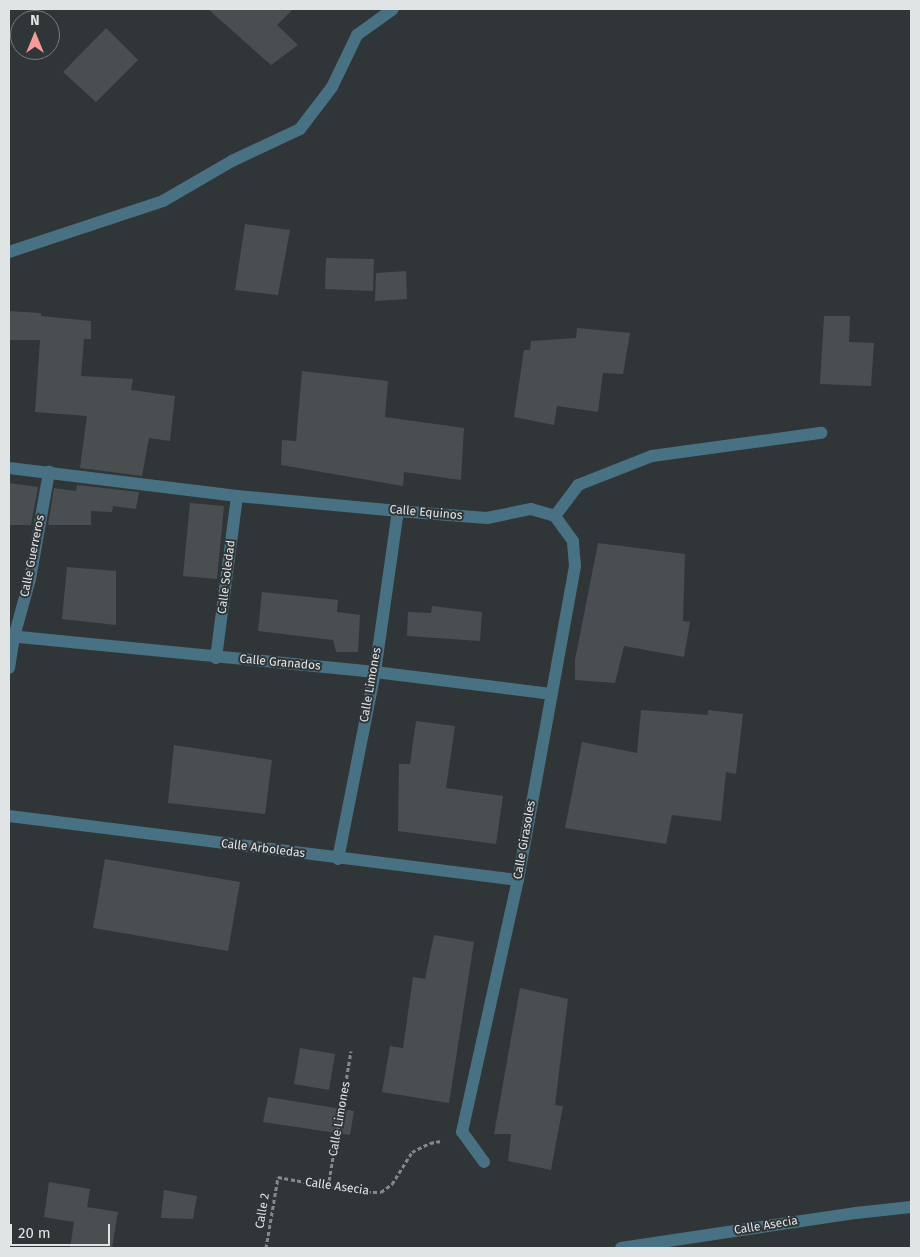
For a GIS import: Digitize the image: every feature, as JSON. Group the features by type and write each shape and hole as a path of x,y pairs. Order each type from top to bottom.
{"street":[{"path":"9,252 163,201 232,161 300,128 332,87 357,35 393,9"},
{"path":"555,516 578,486 652,456 821,432"},
{"name":"Calle Equinos","path":"9,468 237,496 398,511 487,518 531,509 555,516"},
{"name":"Calle Guerreros","path":"9,668 11,637 30,579 49,472"},
{"name":"Calle Soledad","path":"216,658 237,496"},
{"name":"Calle Limones","path":"338,859 375,672 398,511"},
{"name":"Calle Girasoles","path":"462,1132 518,880 576,555 573,540 555,516"},
{"name":"Calle Granados","path":"11,637 375,672 551,694"},
{"name":"Calle Arboledas","path":"9,816 338,859 518,880"},
{"path":"462,1132 484,1162"},
{"name":"Calle Asecia","path":"621,1248 856,1212 911,1206"}],"path":[{"name":"Calle Limones","path":"328,1187 351,1051"},
{"name":"Calle Asecia","path":"278,1177 360,1192 381,1192 392,1184 412,1152 430,1143 462,1132"},
{"name":"Calle 2","path":"266,1248 278,1177"}],"building":[{"path":"208,9 293,9 277,25 298,45 271,65"},
{"path":"106,28 138,60 96,102 63,72"},
{"path":"245,224 290,230 278,295 235,290"},
{"path":"326,258 374,259 373,291 325,289"},
{"path":"406,271 407,299 375,301 376,273"},
{"path":"9,311 41,313 41,316 91,321 91,339 84,339 81,376 133,379 131,390 175,396 170,441 149,438 142,476 80,468 87,416 35,412 40,340 9,340"},
{"path":"824,316 850,316 849,342 874,343 871,386 820,384"},
{"path":"577,328 630,333 623,374 603,373 598,412 557,406 554,425 514,417 524,350 530,350 531,341 576,338"},
{"path":"302,371 388,381 385,417 464,428 461,480 404,472 403,486 281,465 282,440 296,441"},
{"path":"9,483 38,487 31,525 9,525"},
{"path":"77,485 139,492 136,509 113,506 112,512 91,511 91,525 48,525 54,488 76,491"},
{"path":"190,503 224,506 217,579 183,576"},
{"path":"598,543 685,554 683,621 690,622 684,657 624,646 615,683 575,680 575,660"},
{"path":"67,567 116,571 116,625 62,619"},
{"path":"262,592 338,600 337,612 360,615 358,652 336,652 333,640 258,631"},
{"path":"432,606 482,612 480,641 407,636 408,612 431,613"},
{"path":"641,710 708,715 708,710 743,714 736,774 726,772 721,821 672,815 666,844 565,828 582,742 637,753"},
{"path":"416,721 455,726 446,788 503,796 496,844 398,831 399,764 410,764"},
{"path":"174,745 272,760 265,814 168,803"},
{"path":"105,859 240,882 228,951 93,928"},
{"path":"434,935 474,942 449,1103 382,1092 390,1046 403,1048 413,977 425,979"},
{"path":"520,988 568,999 555,1105 563,1106 551,1170 508,1161 511,1134 494,1134"},
{"path":"300,1048 335,1054 329,1090 294,1084"},
{"path":"268,1097 354,1111 350,1135 263,1122"},
{"path":"49,1182 90,1189 87,1207 118,1212 112,1248 70,1248 74,1222 44,1217"},
{"path":"164,1190 197,1196 193,1219 161,1218"}]}
